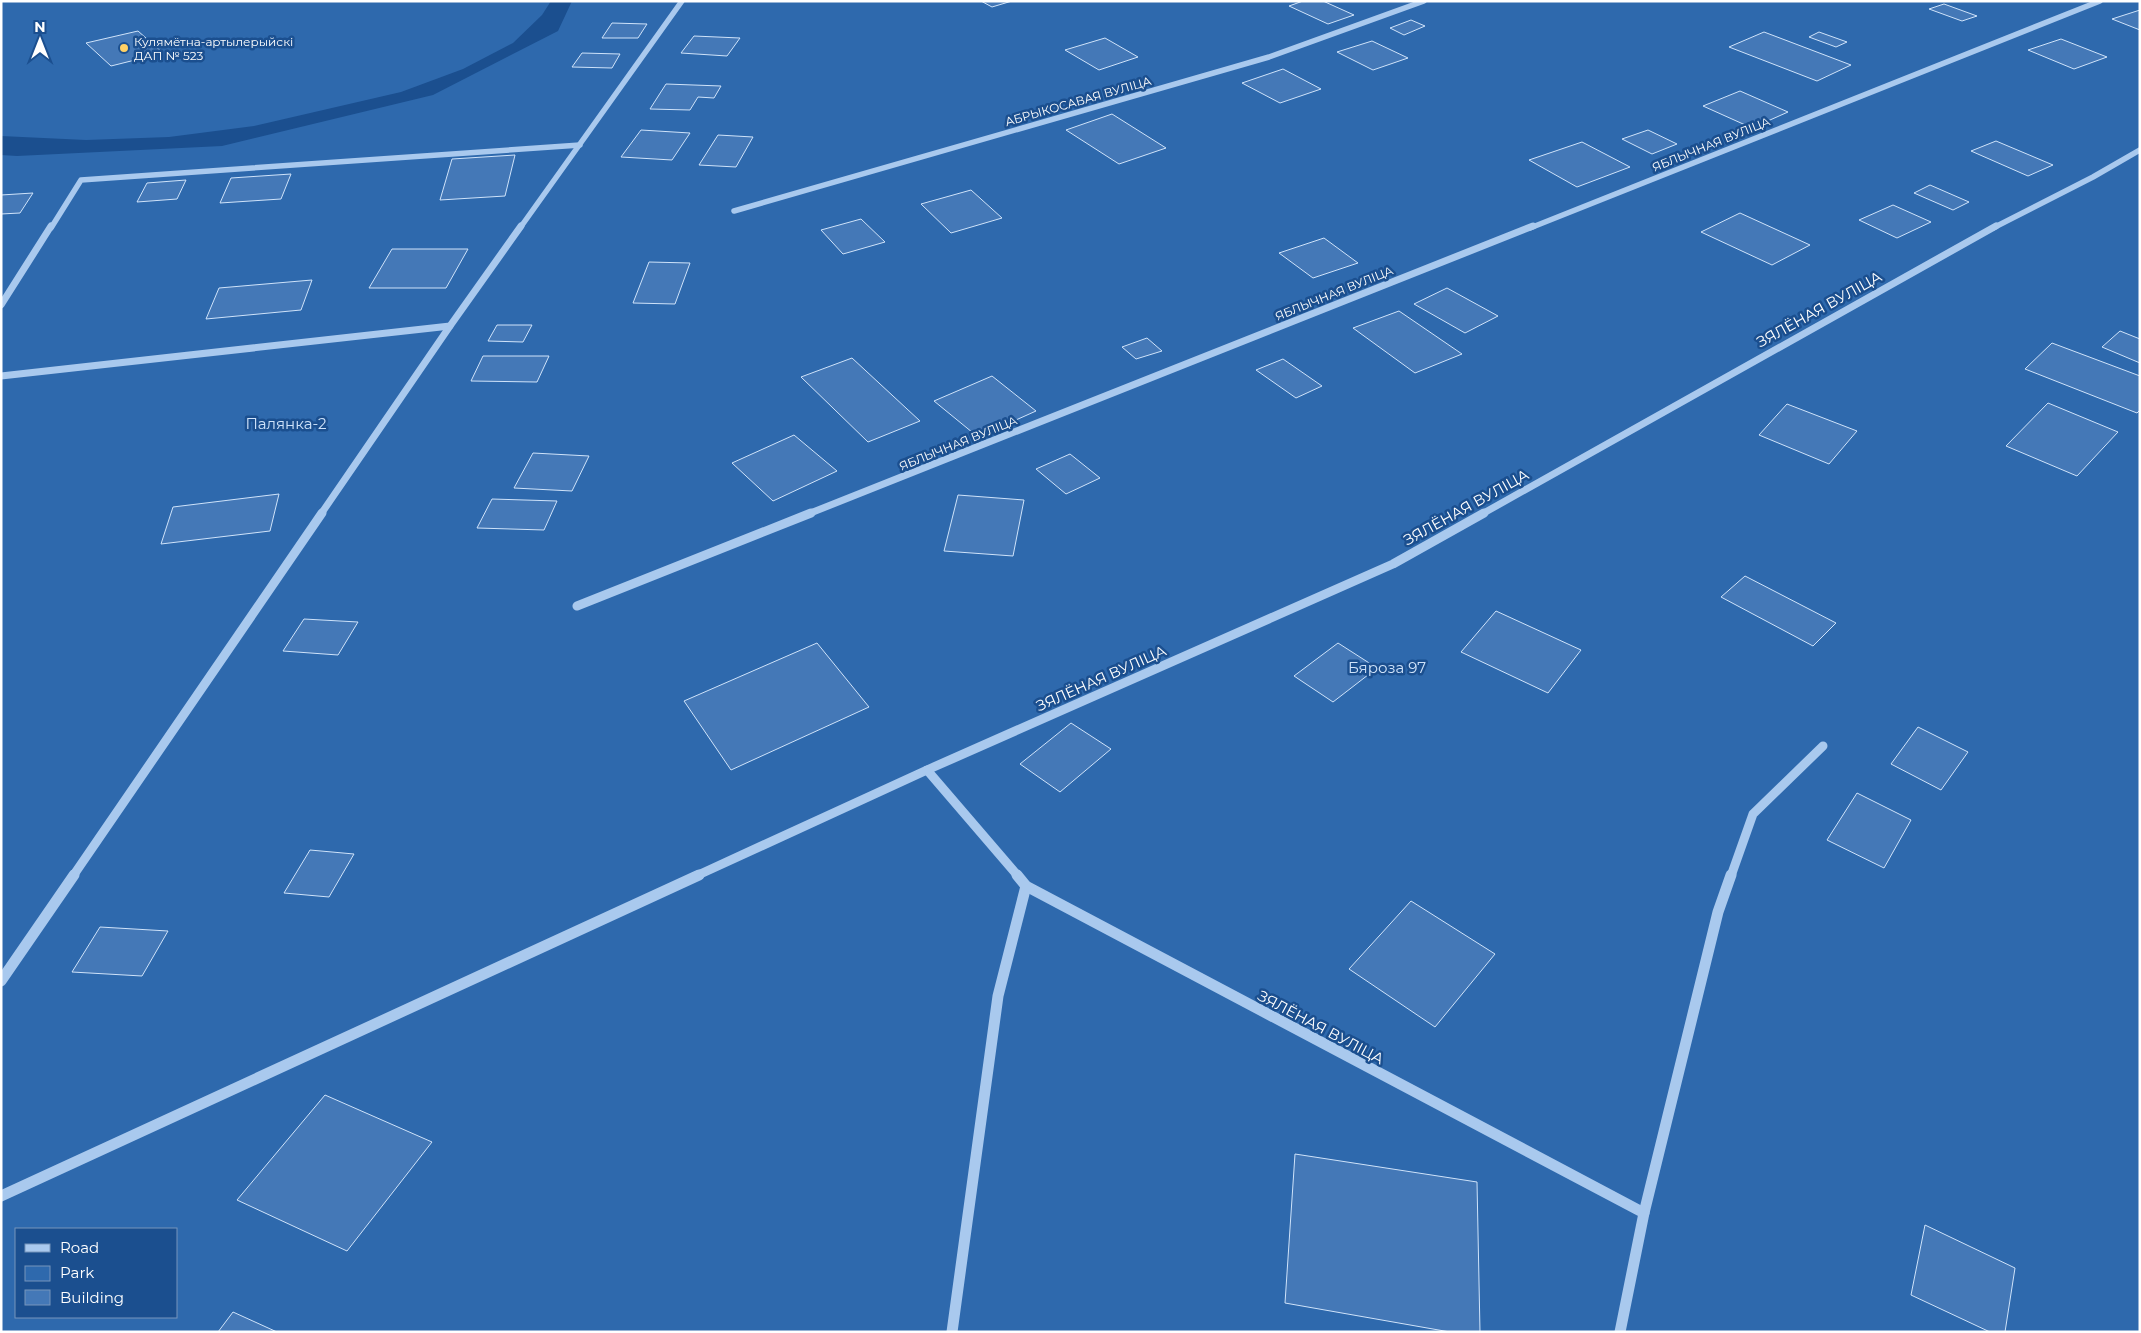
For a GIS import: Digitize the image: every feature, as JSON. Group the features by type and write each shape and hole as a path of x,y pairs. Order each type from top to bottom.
{"lane":[{"path":"1,981 450,326 682,1"},
{"name":"АБРЫКОСАВАЯ ВУЛІЦА","path":"734,211 1269,57 1424,1"},
{"name":"ЯБЛЫЧНАЯ ВУЛІЦА","path":"577,606 2100,1"},
{"path":"1,306 81,180 580,145"},
{"name":"ЗЯЛЁНАЯ ВУЛІЦА","path":"1644,1214 1026,886 927,770 1393,564 1998,225 2093,177 2140,150"},
{"path":"1,376 450,326"},
{"path":"1620,1332 1644,1214 1718,912 1753,814 1823,746"},
{"path":"1,1196 927,770"},
{"path":"952,1332 998,996 1026,886"}],"green space":[{"path":"1,1 551,1 542,15 513,43 463,69 401,92 254,126 169,137 86,140 1,136"},
{"name":"Бяроза 97","path":"572,1 2140,1 2140,1332 1,1332 1,155 17,156 222,146 433,95 558,31"}],"building":[{"path":"981,1 1012,1 992,7"},
{"path":"1303,1 1323,1 1354,15 1328,24 1289,6"},
{"path":"1944,4 1977,16 1962,21 1929,9"},
{"path":"2140,10 2140,30 2112,19"},
{"path":"1411,20 1425,26 1404,35 1390,28"},
{"path":"612,23 647,24 638,38 602,38"},
{"name":"Кулямётна-артылерыйскі ДАП № 523","path":"138,31 163,53 111,66 86,43"},
{"path":"1764,32 1851,65 1817,81 1729,47"},
{"path":"1819,32 1847,42 1836,47 1809,37"},
{"path":"694,36 740,38 727,56 681,53"},
{"path":"1105,38 1138,57 1099,70 1065,50"},
{"path":"2061,39 2107,57 2074,69 2028,50"},
{"path":"1372,41 1408,58 1373,70 1337,52"},
{"path":"582,53 620,54 612,68 572,67"},
{"path":"1283,69 1321,89 1280,103 1242,83"},
{"path":"666,84 721,86 714,98 698,97 690,110 650,109"},
{"path":"1740,91 1788,112 1752,128 1703,106"},
{"path":"1112,114 1166,148 1119,164 1066,130"},
{"path":"641,130 690,133 672,160 621,157"},
{"path":"1648,130 1677,144 1652,154 1622,139"},
{"path":"718,135 753,137 736,167 699,165"},
{"path":"1996,141 2053,165 2028,176 1971,151"},
{"path":"1582,142 1630,167 1577,187 1529,160"},
{"path":"515,155 505,196 440,200 452,159"},
{"path":"291,174 281,199 220,203 231,178"},
{"path":"186,180 177,199 137,202 147,183"},
{"path":"1930,185 1969,202 1953,210 1914,193"},
{"path":"971,190 1002,218 951,233 921,204"},
{"path":"33,193 20,213 1,214 1,195"},
{"path":"1893,205 1931,222 1897,238 1859,220"},
{"path":"1740,213 1810,245 1772,265 1701,232"},
{"path":"861,219 885,242 843,254 821,230"},
{"path":"1324,238 1358,263 1313,278 1279,253"},
{"path":"392,249 468,249 446,288 369,288"},
{"path":"649,262 690,263 675,304 633,303"},
{"path":"312,280 301,310 206,319 219,288"},
{"path":"1447,288 1498,316 1465,333 1414,304"},
{"path":"1399,311 1462,354 1415,373 1353,328"},
{"path":"497,325 532,325 523,342 488,341"},
{"path":"2120,331 2140,339 2140,363 2102,347"},
{"path":"1147,338 1162,351 1136,359 1122,347"},
{"path":"2052,343 2140,376 2140,410 2137,413 2025,369"},
{"path":"483,356 549,356 537,382 471,381"},
{"path":"852,358 920,421 868,442 801,377"},
{"path":"1283,359 1322,386 1296,398 1256,370"},
{"path":"992,376 1036,411 978,437 934,401"},
{"path":"2048,403 2118,432 2077,476 2006,446"},
{"path":"1787,404 1857,431 1829,464 1759,435"},
{"path":"794,435 837,471 773,501 732,463"},
{"path":"533,453 589,456 572,491 514,488"},
{"path":"1070,454 1100,478 1066,494 1036,469"},
{"path":"279,494 270,531 161,544 173,507"},
{"path":"958,495 1024,500 1013,556 944,551"},
{"path":"492,499 557,501 544,530 477,528"},
{"path":"1745,576 1836,623 1813,646 1721,597"},
{"path":"1496,611 1581,650 1548,693 1461,652"},
{"path":"304,619 358,622 338,655 283,651"},
{"path":"817,643 869,707 731,770 684,701"},
{"path":"1338,643 1377,668 1333,702 1294,676"},
{"path":"1071,723 1111,749 1060,792 1020,764"},
{"path":"1918,727 1968,752 1941,790 1891,764"},
{"path":"1857,793 1911,820 1884,868 1827,840"},
{"path":"310,850 354,854 329,897 284,893"},
{"path":"1411,901 1495,954 1435,1027 1349,969"},
{"path":"100,927 168,931 142,976 72,972"},
{"path":"325,1095 432,1142 347,1251 237,1200"},
{"path":"1295,1154 1477,1182 1480,1332 1450,1332 1285,1303"},
{"path":"1925,1225 2015,1268 2005,1332 1990,1332 1911,1295"},
{"path":"233,1312 277,1332 218,1332"}],"place":[{"name":"Кулямётна-артылерыйскі ДАП № 523","path":"124,48"}],"park label":[{"name":"Палянка-2","path":"286,423"}]}
